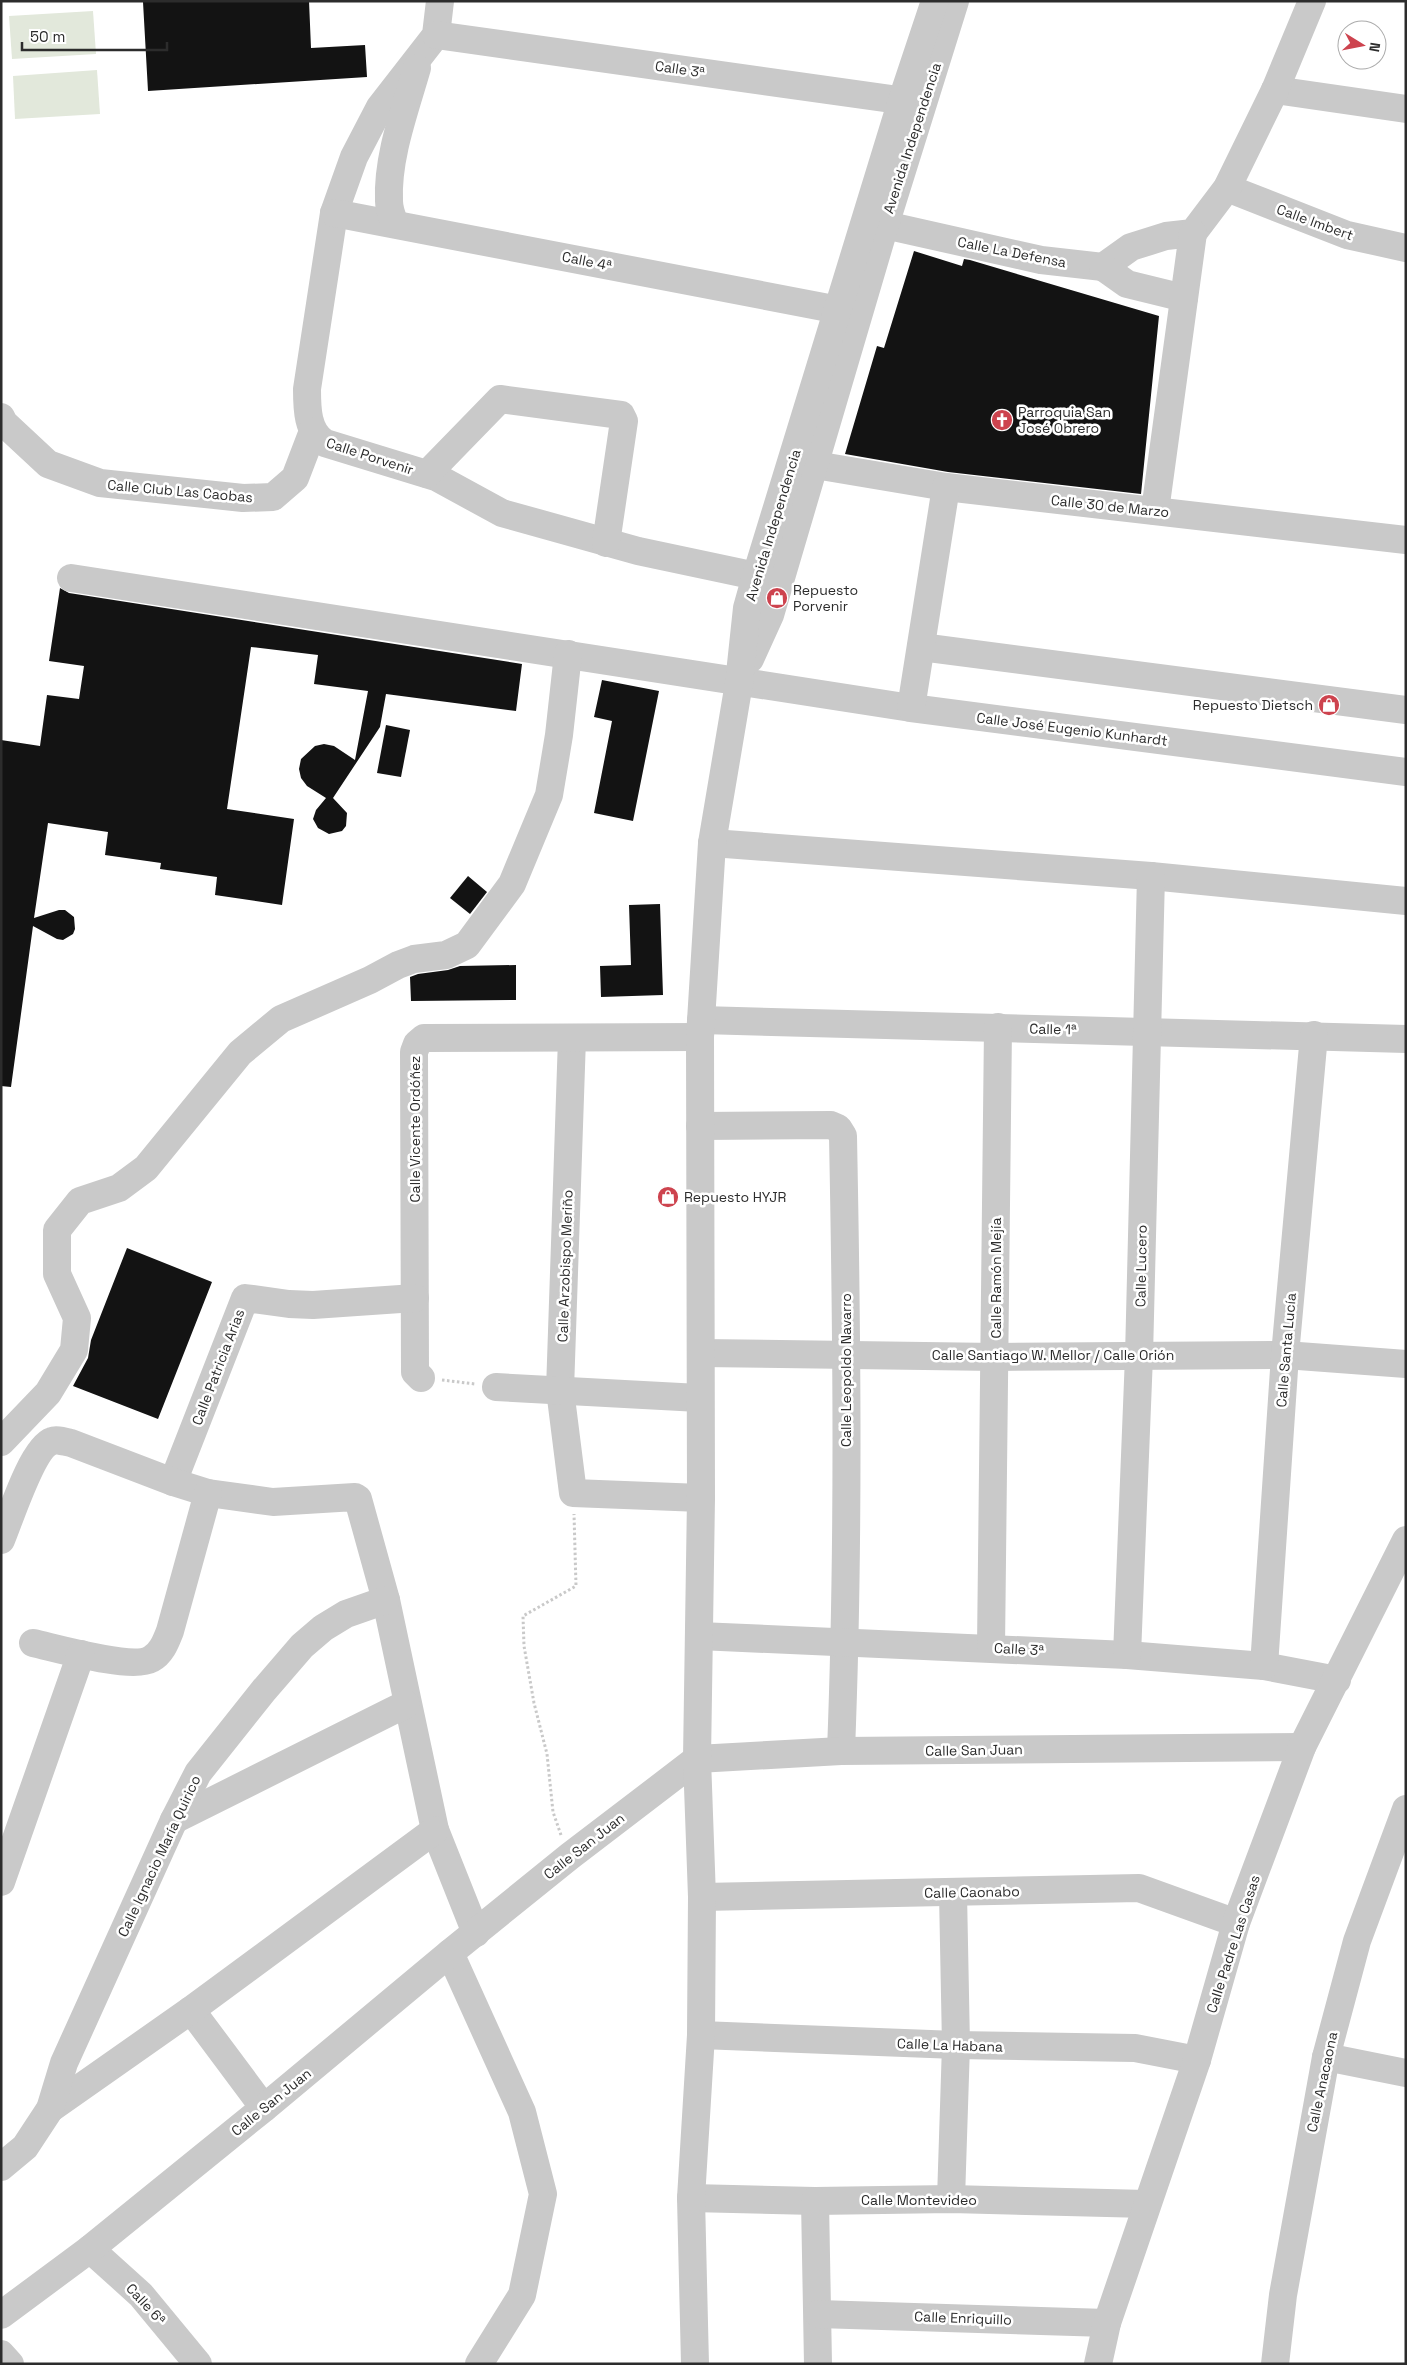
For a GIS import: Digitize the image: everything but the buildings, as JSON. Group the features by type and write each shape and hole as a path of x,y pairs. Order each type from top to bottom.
{"street":[{"path":"394,224 388,203 397,137 428,45 440,1"},
{"name":"Avenida Independencia","path":"739,683 770,615 885,225 935,1"},
{"name":"Avenida Independencia","path":"739,683 747,608 839,310 913,102 955,1"},
{"path":"1154,511 1193,233 1227,188 1275,90 1312,1"},
{"name":"Calle 3ª","path":"428,45 913,102"},
{"name":"Calle Porvenir","path":"428,45 380,106 354,157 334,213 307,389 307,407 313,430 318,438 325,443 452,483 498,511 606,543 756,576"},
{"path":"1275,90 1406,109"},
{"name":"Calle Imbert","path":"1227,188 1347,235 1406,248"},
{"name":"Calle 4ª","path":"334,213 839,310"},
{"name":"Calle La Defensa","path":"885,225 1041,260 1103,267"},
{"path":"1184,298 1127,284 1103,267 1131,247 1166,236 1193,233"},
{"path":"427,474 500,399 621,415 624,421 606,543"},
{"name":"Calle Club Las Caobas","path":"1,417 4,423 48,464 100,483 243,498 273,497 295,478 313,430"},
{"name":"Calle 30 de Marzo","path":"815,465 946,487 1406,540"},
{"path":"911,708 946,487"},
{"name":"Calle José Eugenio Kunhardt","path":"71,578 568,654 739,683 911,708 1406,772"},
{"path":"921,647 1406,710"},
{"path":"1,1442 48,1393 74,1350 77,1318 57,1274 57,1230 80,1201 119,1188 146,1168 240,1053 281,1019 370,980 398,965 414,960 446,955 466,945 512,884 549,794 560,735 568,654"},
{"path":"696,2364 691,2198 701,2036 702,1897 697,1758 700,1498 699,1398 701,1353 700,1029 712,843 739,683"},
{"path":"712,843 1151,876 1406,901"},
{"name":"Calle Lucero","path":"1127,1655 1139,1356 1151,876"},
{"name":"Calle 1ª","path":"700,1029 998,1028 1146,1030 1406,1039"},
{"name":"Calle Ramón Mejía","path":"991,1648 996,1357 998,1028"},
{"name":"Calle Vicente Ordóñez","path":"421,1378 415,1372 414,1052 417,1044 424,1038 572,1038 700,1029"},
{"name":"Calle Santa Lucía","path":"1264,1666 1285,1355 1314,1035"},
{"name":"Calle Arzobispo Meriño","path":"572,1038 560,1390 573,1493"},
{"name":"Calle Leopoldo Navarro","path":"700,1126 831,1125 838,1128 843,1136 847,1353 845,1642 841,1751"},
{"name":"Calle Patricia Arias","path":"173,1482 245,1298 313,1305 415,1298"},
{"name":"Calle Santiago W. Mellor / Calle Orión","path":"701,1353 847,1353 996,1357 1285,1355 1406,1364"},
{"path":"496,1387 699,1398"},
{"path":"1,1540 33,1462 44,1445 54,1440 71,1443 173,1482 208,1493 273,1502 355,1497 358,1499 386,1600 406,1704 435,1830 476,1933"},
{"path":"33,1643 131,1663 150,1660 163,1648 170,1631 208,1493"},
{"path":"573,1493 700,1498"},
{"name":"Calle Padre Las Casas","path":"1098,2364 1107,2323 1197,2060 1236,1923 1302,1747 1406,1540"},
{"name":"Calle Ignacio María Quirico","path":"1,2167 25,2147 50,2109 64,2063 174,1820 198,1773 264,1690 302,1646 323,1628 346,1614 386,1600"},
{"name":"Calle 3ª","path":"699,1636 1127,1655 1264,1666 1337,1680"},
{"path":"1,1882 81,1654"},
{"path":"174,1820 406,1704"},
{"name":"Calle San Juan","path":"1,2315 90,2249 264,2108 450,1953 570,1856 697,1758 841,1751 1302,1747"},
{"name":"Calle Anacaona","path":"1275,2364 1283,2295 1326,2057 1356,1941 1406,1809"},
{"path":"50,2109 191,2010 435,1830"},
{"name":"Calle Caonabo","path":"702,1897 1139,1888 1236,1923"},
{"path":"951,2199 956,2046 953,1893"},
{"path":"450,1953 522,2112 543,2194 522,2295 480,2364"},
{"path":"191,2010 264,2108"},
{"name":"Calle La Habana","path":"701,2036 956,2046 1135,2048 1197,2060"},
{"path":"1326,2057 1406,2073"},
{"name":"Calle Montevideo","path":"691,2198 815,2201 951,2199 1147,2204"},
{"path":"815,2201 818,2364"},
{"name":"Calle 6ª","path":"90,2249 141,2295 198,2364"},
{"name":"Calle Enriquillo","path":"818,2314 1107,2323"},
{"path":"1,2354 10,2364"}],"path":[{"path":"421,1378 496,1387"},
{"path":"570,1856 553,1812 547,1754 534,1703 524,1646 523,1616 576,1586 573,1493"}],"shaded area":[{"path":"93,11 96,54 12,59 9,16"},
{"path":"97,70 100,114 15,119 13,76"}],"place":[{"name":"Parroquia San José Obrero","path":"1002,420"},
{"name":"Repuesto Porvenir","path":"777,598"},
{"name":"Repuesto Dietsch","path":"1329,705"},
{"name":"Repuesto HYJR","path":"668,1197"}]}
